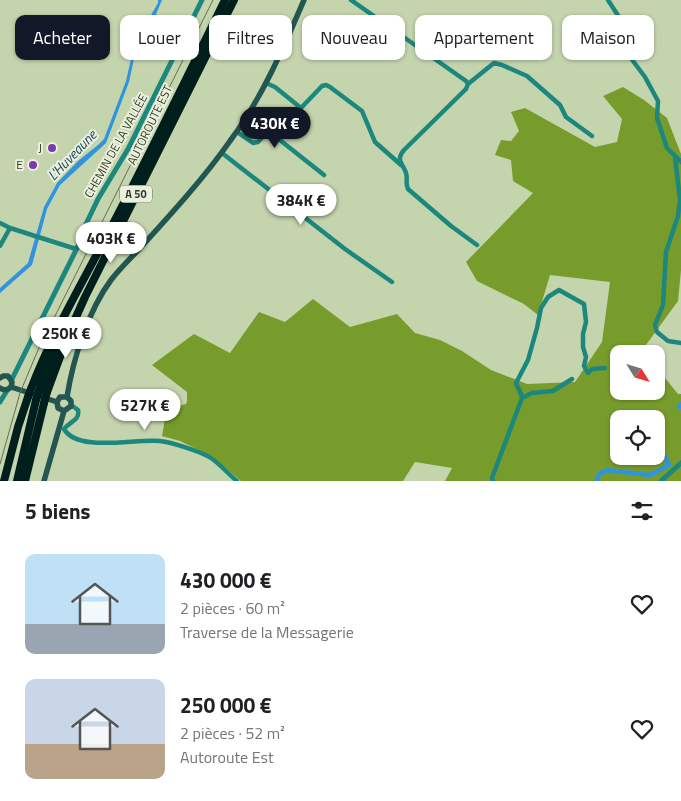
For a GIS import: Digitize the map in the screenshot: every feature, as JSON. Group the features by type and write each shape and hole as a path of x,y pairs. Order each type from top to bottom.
{"highway":[{"name":"AUTOROUTE EST","path":"25,481 36,400 60,324 85,273 116,219 225,0"},
{"name":"AUTOROUTE EST","path":"4,481 18,427 36,400 39,391 57,361 82,303 234,0"},
{"name":"A 50","path":"17,481 36,400"}],"main road":[{"path":"67,397 87,326 111,280 222,153 237,132 283,50 304,0"},
{"path":"0,378 3,376 10,378 10,388"},
{"path":"0,390 10,388 57,402"},
{"path":"64,411 58,408 57,402 60,397 67,397"},
{"path":"44,481 64,411 71,405 67,397"}],"street":[{"name":"CHEMIN DE LA VALLÉE","path":"10,378 76,249 98,200 126,153 202,0"},
{"path":"351,0 468,84"},
{"path":"608,0 619,17 628,53 658,101 657,118 667,148 681,162"},
{"path":"401,165 400,157 404,150 466,89 468,84 494,63 527,76 560,105 566,117 592,136"},
{"path":"266,83 301,108 322,86 330,86 362,111 376,142 406,172 406,187 451,226 477,245"},
{"path":"237,132 253,143 258,142 266,132 271,133 324,175"},
{"path":"222,153 345,249 392,282"},
{"path":"675,157 680,200 678,216 666,252 663,305 655,325 657,332 668,341 681,343"},
{"path":"0,222 10,228 76,249"},
{"path":"0,246 10,228"},
{"path":"493,480 522,398 521,391 516,383 528,360 541,308 548,297 559,290 584,304 586,322 583,334 583,347 586,357 584,366 588,374 592,370 605,368"},
{"path":"522,398 532,393 553,391 572,379"},
{"path":"0,403 10,388"},
{"path":"0,390 0,403"},
{"path":"71,405 78,410 79,415 77,419 64,429 74,438 92,443 161,441 211,458 237,481"},
{"path":"661,481 681,463"}],"green space":[{"path":"623,87 667,118 681,154 681,270 678,301 646,345 610,345 610,400 665,400 665,378 678,394 681,394 681,481 445,481 452,468 415,462 403,481 241,481 211,456 180,441 162,436 165,419 172,415 175,407 186,404 187,392 152,365 194,334 230,353 259,312 285,322 313,299 350,327 397,314 415,333 440,340 462,351 491,370 527,384 575,382 602,342 610,282 550,275 538,315 524,304 477,281 466,262 533,193 513,181 511,160 495,155 501,140 511,141 519,131 511,112 525,108 595,147 617,142 622,119 603,96"}],"water":[{"path":"158,0 162,0 156,15 151,15"},
{"path":"131,60 134,60 129,82 106,143 60,185 47,209 32,265 0,293 0,288 28,263 44,207 57,183 78,161 104,139 126,81"}],"waterway":[{"path":"597,480 599,474 607,470 650,475 669,465 665,456"}],"railway":[{"path":"0,464 20,393 38,350 213,0"}],"place":[{"name":"J","path":"52,148"},
{"name":"E","path":"33,165"}],"water label":[{"name":"L'Huveaune","path":"72,155"}]}
